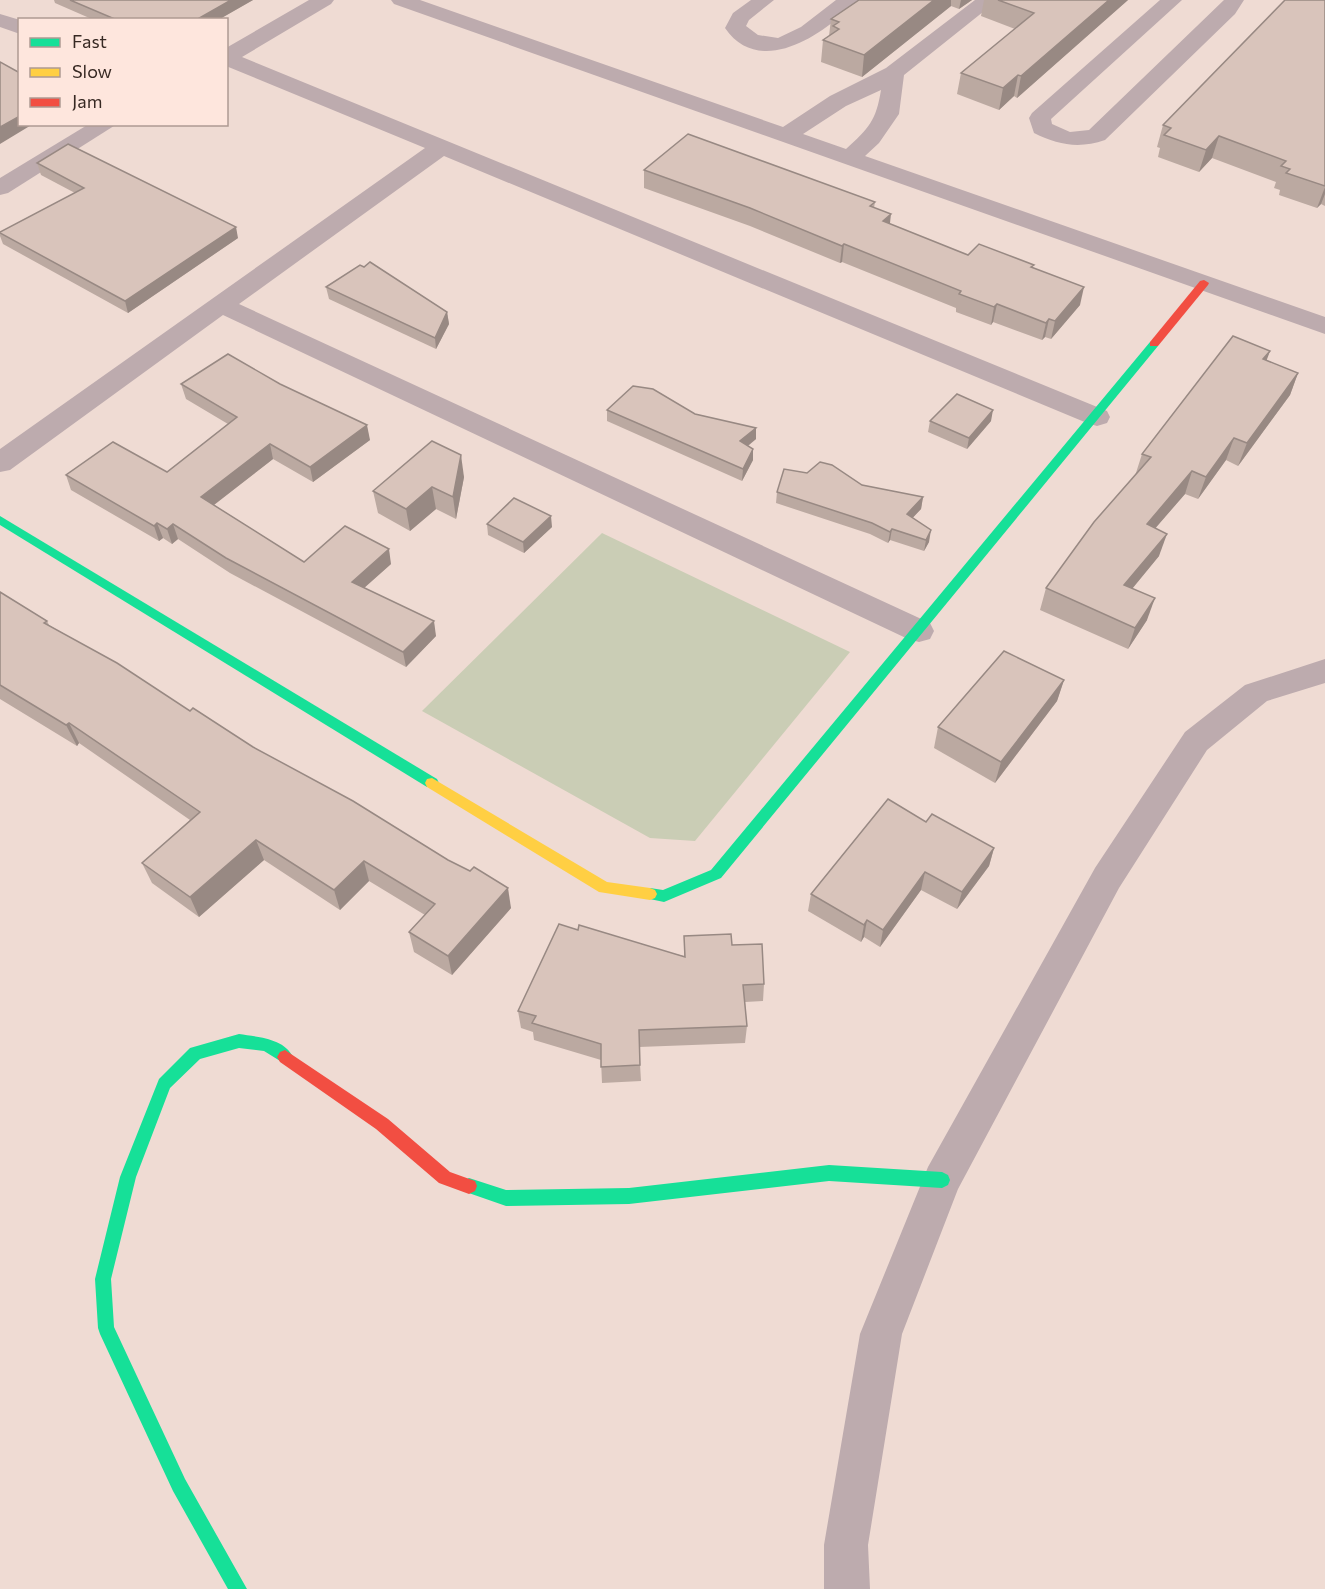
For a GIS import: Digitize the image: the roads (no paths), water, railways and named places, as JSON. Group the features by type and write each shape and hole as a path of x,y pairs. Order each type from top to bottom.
{"street":[{"path":"228,56 324,0"},
{"path":"401,0 788,134 1325,326"},
{"path":"764,0 740,17 735,28 744,36 778,46 793,43 849,0"},
{"path":"788,134 838,101 894,73 988,0"},
{"path":"1172,0 1040,118 1042,128 1061,138 1083,141 1097,135 1228,10 1234,0"},
{"path":"0,20 18,27"},
{"path":"1114,52 1166,69"},
{"path":"228,58 440,148 1096,417"},
{"path":"850,158 871,138 888,114 894,73"},
{"path":"0,188 103,126"},
{"path":"0,463 440,148"},
{"path":"0,520 604,888 664,896 716,874 1096,417 1204,283"},
{"path":"222,305 919,631"},
{"path":"847,1589 846,1545 881,1334 942,1180 1107,878 1197,741 1256,693 1325,671"},
{"path":"238,1589 180,1485 106,1328 103,1279 128,1177 164,1084 195,1053 239,1041 267,1045 382,1124 445,1178 506,1198 629,1196 829,1173 942,1180"}]}
